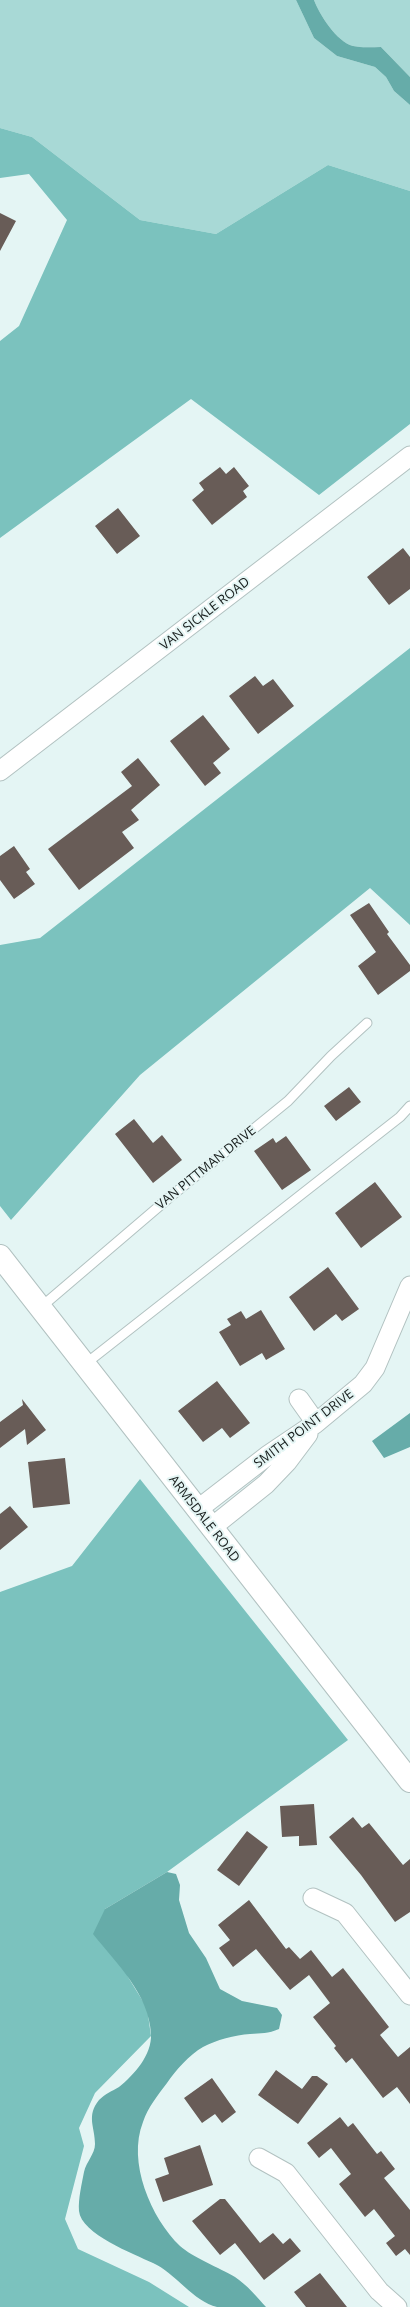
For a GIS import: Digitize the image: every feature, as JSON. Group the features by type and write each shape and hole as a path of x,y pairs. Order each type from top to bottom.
{"street":[{"name":"VAN SICKLE ROAD","path":"0,771 410,456"},
{"name":"ARMSDALE ROAD","path":"0,1256 410,1781"},
{"name":"SMITH POINT DRIVE","path":"197,1510 267,1456 316,1423 364,1384 375,1368 410,1286"},
{"path":"211,1528 266,1484 287,1462 316,1423 299,1399"},
{"path":"313,1898 345,1913 410,1996"},
{"path":"258,2158 286,2173 379,2291 397,2307"}],"lane":[{"name":"VAN PITTMAN DRIVE","path":"40,1308 170,1197 288,1101 330,1056 367,1023"},
{"path":"84,1365 400,1117 410,1106"}],"shaded area":[{"path":"0,0 296,0 314,38 337,56 375,67 386,77 394,91 410,105 410,191 328,165 216,234 140,220 32,137 0,128"},
{"path":"296,0 314,0 329,27 347,43 360,47 381,47 410,77 410,105 394,91 386,77 375,67 337,56 314,38"},
{"path":"314,0 410,0 410,77 381,47 353,46 341,39 324,20"},
{"path":"0,128 32,137 140,220 216,234 328,165 410,191 410,424 319,495 191,399 0,538 0,341 19,326 67,220 29,174 0,178"},
{"path":"410,648 410,925 370,888 140,1075 11,1220 0,1206 0,945 40,938"},
{"path":"410,1413 410,1447 384,1458 372,1441"},
{"path":"140,1479 348,1740 167,1872 105,1909 128,1977 147,2008 151,2036 95,2093 79,2128 84,2146 65,2219 78,2249 149,2282 189,2307 0,2307 0,1592 72,1566"},
{"path":"167,1872 176,1874 180,1885 179,1900 189,1933 206,1958 220,1989 242,2001 277,2008 282,2015 279,2029 275,2031 220,2040 203,2047 188,2058 154,2101 143,2122 139,2138 138,2154 140,2171 151,2205 169,2234 180,2246 235,2277 248,2287 266,2307 217,2307 209,2304 192,2293 161,2267 122,2249 98,2235 89,2228 82,2219 79,2211 84,2172 95,2148 92,2116 95,2106 101,2098 119,2087 130,2077 141,2064 151,2042 149,2019 138,1993 121,1968 93,1934 105,1909"}],"building":[{"path":"0,213 16,221 0,251"},
{"path":"220,467 226,474 234,467 249,486 243,491 247,497 212,525 192,500 204,490 199,483"},
{"path":"118,508 140,536 117,554 95,526"},
{"path":"403,548 410,557 410,589 389,605 367,577"},
{"path":"255,676 263,686 273,679 294,706 258,734 229,696"},
{"path":"203,715 230,749 213,763 221,773 205,786 170,741"},
{"path":"138,758 160,785 131,810 139,820 122,832 134,848 79,890 48,849 132,786 121,772"},
{"path":"14,846 30,869 26,872 35,884 14,899 0,880 0,856"},
{"path":"369,903 389,932 387,934 410,965 410,971 378,995 358,966 376,952 350,915"},
{"path":"349,1087 361,1102 336,1121 324,1106"},
{"path":"134,1119 153,1143 162,1135 182,1160 153,1183 115,1134"},
{"path":"286,1136 311,1170 282,1190 254,1151 273,1138 276,1143"},
{"path":"375,1182 402,1217 361,1248 335,1213"},
{"path":"328,1267 359,1309 342,1321 336,1314 314,1331 289,1297"},
{"path":"261,1310 285,1349 266,1360 262,1353 240,1366 219,1332 231,1325 227,1319 241,1311 246,1319"},
{"path":"217,1381 250,1423 230,1438 222,1428 203,1442 178,1411"},
{"path":"22,1399 46,1430 27,1445 25,1429 0,1448 0,1422 23,1405"},
{"path":"65,1458 70,1504 33,1508 28,1462"},
{"path":"10,1506 28,1527 0,1550 0,1514"},
{"path":"314,1804 317,1845 299,1846 299,1836 282,1837 280,1806"},
{"path":"353,1817 362,1828 369,1823 403,1865 410,1859 410,1912 395,1922 361,1875 329,1837"},
{"path":"247,1831 268,1847 239,1886 217,1870"},
{"path":"249,1900 286,1949 289,1947 300,1959 311,1950 332,1977 343,1968 389,2027 380,2035 398,2057 410,2047 410,2104 397,2087 383,2098 352,2058 346,2063 334,2048 336,2046 313,2017 330,2003 309,1975 290,1990 256,1949 233,1967 219,1948 230,1940 218,1925"},
{"path":"276,2070 302,2089 312,2076 317,2076 328,2084 298,2124 258,2095"},
{"path":"212,2078 236,2112 222,2123 215,2114 202,2123 184,2098"},
{"path":"340,2117 348,2127 353,2123 377,2154 381,2151 395,2169 384,2178 410,2210 410,2255 405,2249 396,2256 386,2243 395,2236 374,2209 365,2217 339,2184 351,2174 331,2148 319,2158 307,2143"},
{"path":"200,2145 213,2185 163,2202 155,2179 169,2174 164,2158"},
{"path":"220,2199 225,2199 260,2243 273,2233 283,2244 290,2238 301,2251 264,2280 235,2243 220,2255 192,2221"},
{"path":"320,2273 347,2307 306,2307 294,2292"}]}
